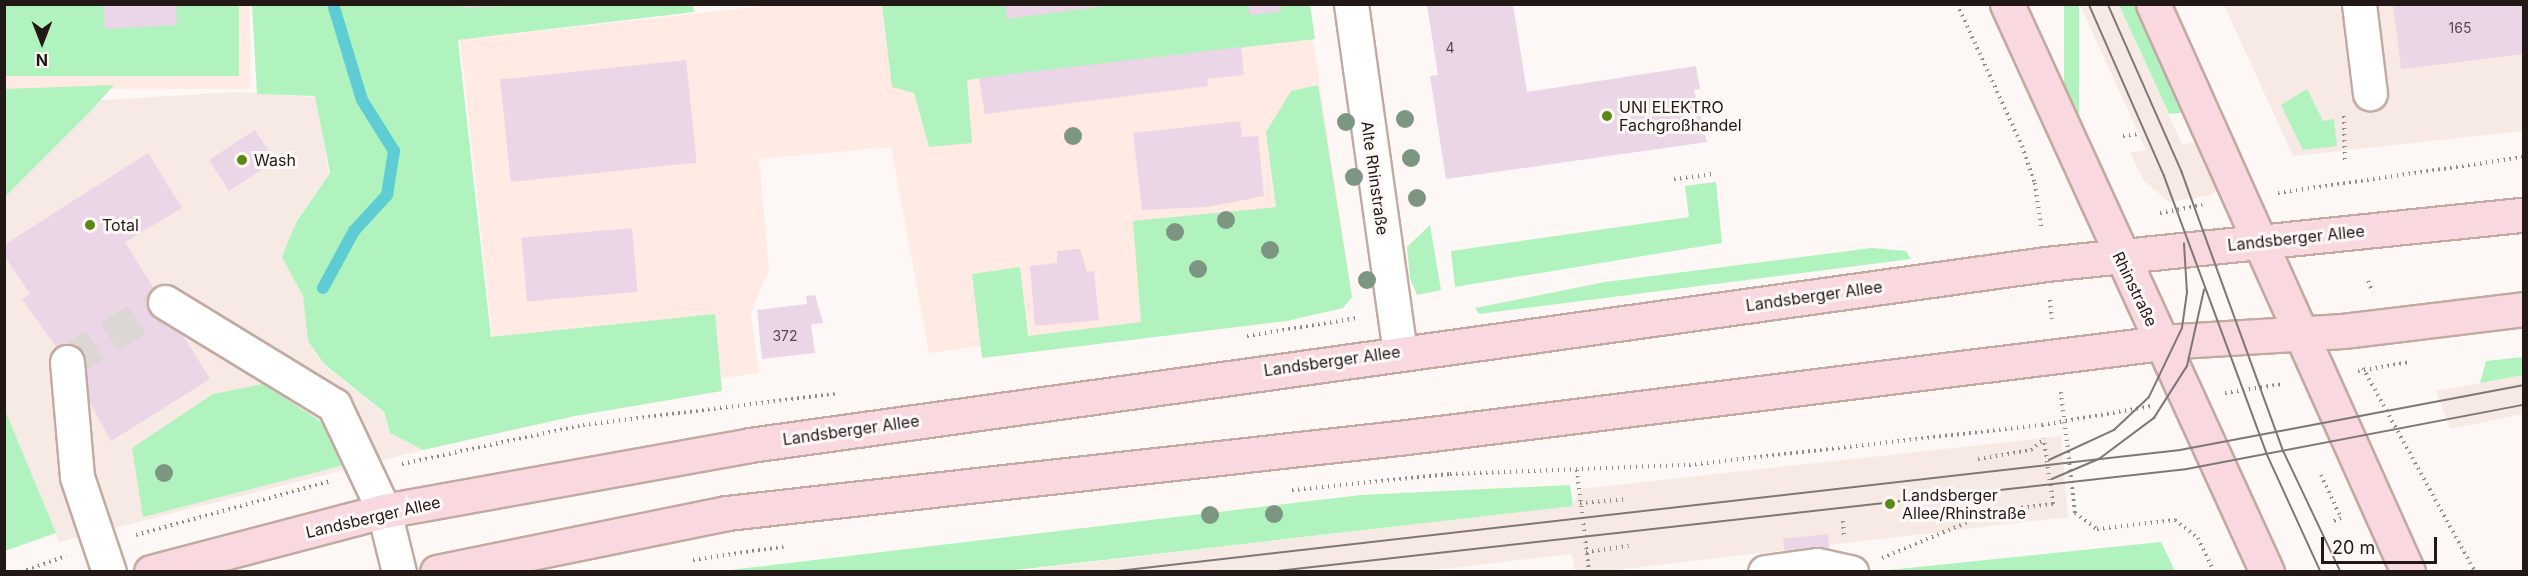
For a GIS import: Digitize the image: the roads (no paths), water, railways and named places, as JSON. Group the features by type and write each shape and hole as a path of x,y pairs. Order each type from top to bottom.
{"main road":[{"name":"Rhinstraße","path":"2007,4 2119,256 2162,343 2266,572"},
{"path":"2153,4 2243,199 2408,572"},
{"name":"Landsberger Allee","path":"151,572 384,511 750,445 1400,351 2119,256 2523,214"},
{"path":"437,572 727,513 1419,435 2162,343 2300,332 2523,309"}],"street":[{"name":"Alte Rhinstraße","path":"1351,4 1400,351"},
{"path":"2359,4 2370,93"},
{"path":"165,302 334,405 384,511 399,572"},
{"path":"67,362 77,477 109,572"},
{"path":"1765,572 1817,565 1851,570"}],"waterway":[{"path":"323,288 354,231 387,195 394,151 362,100 333,4"}],"tunnel":[{"path":"67,362 165,302"}],"tram line":[{"path":"2089,4 2164,175 2267,454 2321,572"},
{"path":"2108,4 2182,172 2284,452 2341,572"},
{"path":"2049,460 2114,430 2149,397 2182,328 2187,293 2184,244"},
{"path":"2052,479 2099,459 2154,418 2187,366 2204,290"},
{"path":"1109,572 2180,450 2524,385"},
{"path":"1268,572 2187,469 2524,405"}],"place":[{"name":"UNI ELEKTRO Fachgroßhandel","path":"1607,116"},
{"name":"Wash","path":"242,160"},
{"name":"Total","path":"90,225"},
{"name":"Landsberger Allee/Rhinstraße","path":"1890,504"}]}
